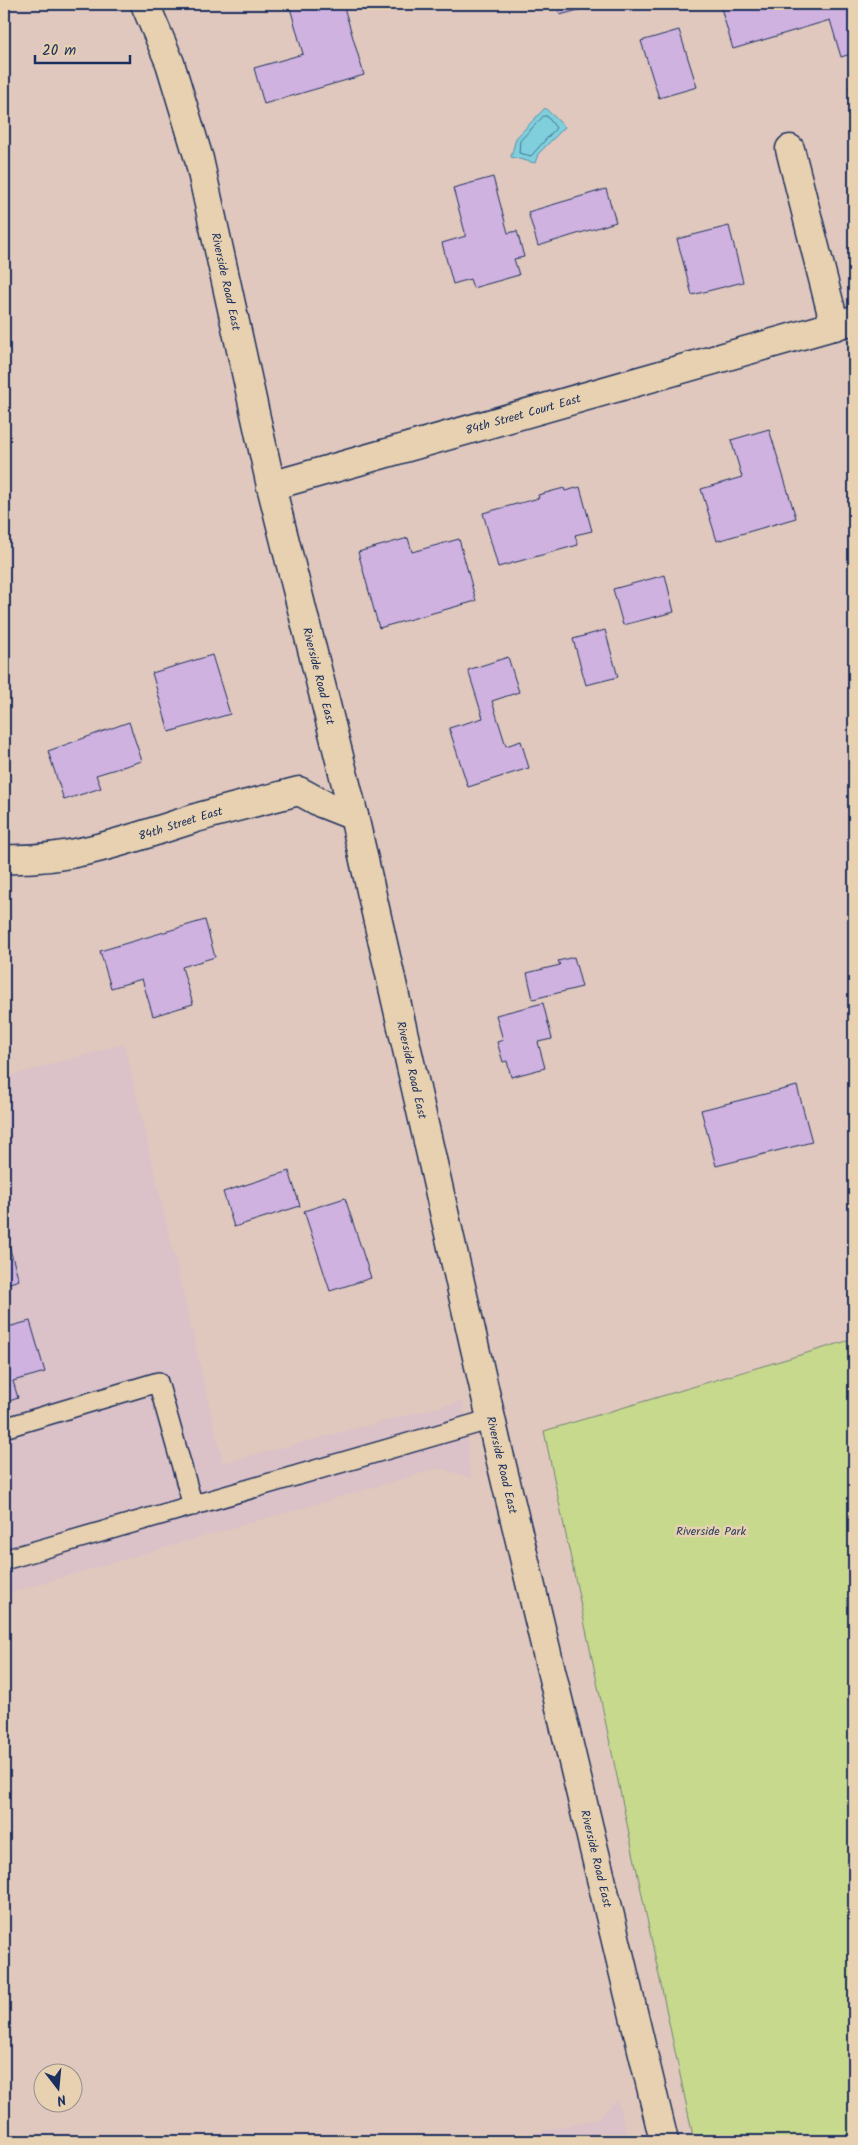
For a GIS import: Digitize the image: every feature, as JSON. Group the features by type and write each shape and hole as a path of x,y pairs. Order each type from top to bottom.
{"street":[{"name":"Riverside Road East","path":"145,4 170,63 197,151 271,486 354,816 492,1419 664,2141"},
{"path":"790,149 845,323"},
{"name":"84th Street Court East","path":"271,486 845,323"},
{"name":"84th Street East","path":"4,859 24,860 110,846 199,817 300,791 321,803 354,816"}],"lane":[{"path":"4,1428 158,1382 194,1506"},
{"path":"4,1560 492,1419"}],"shaded area":[{"path":"124,1044 223,1463 463,1401 471,1478 440,1468 4,1594 4,1078"},
{"path":"617,2100 629,2141 501,2141 597,2119"}],"green space":[{"name":"Riverside Park","path":"854,1339 854,2141 694,2141 544,1431"}],"water":[{"path":"545,108 565,127 538,154 535,163 511,157 516,138"}],"building":[{"path":"289,4 343,4 364,75 264,104 254,68 303,54"},
{"path":"557,4 600,4 560,15"},
{"path":"736,4 854,4 854,53 841,57 830,20 733,49 721,8"},
{"path":"679,30 697,87 659,98 641,41"},
{"path":"854,86 854,108 849,87"},
{"path":"493,177 508,233 517,231 524,257 514,259 519,275 473,288 470,279 453,284 442,243 466,236 453,188"},
{"path":"606,189 616,222 538,246 528,212"},
{"path":"854,212 854,235 848,213"},
{"path":"729,226 743,282 692,295 677,239"},
{"path":"769,429 796,518 717,541 701,489 742,477 731,440"},
{"path":"580,487 592,531 575,535 578,545 498,567 483,513 539,498 538,495 564,488 565,491"},
{"path":"408,538 412,552 459,539 476,601 379,628 358,552"},
{"path":"665,575 674,612 623,625 613,589"},
{"path":"605,630 618,677 586,685 573,639"},
{"path":"212,655 230,714 169,732 152,673"},
{"path":"508,657 519,692 492,701 506,746 521,741 529,768 468,787 449,728 483,718 468,670"},
{"path":"129,722 142,761 96,775 101,788 64,800 48,751"},
{"path":"205,920 215,957 182,967 193,1004 153,1016 142,979 111,988 100,951"},
{"path":"574,957 582,987 533,999 527,973 560,965 558,961"},
{"path":"543,1003 552,1039 538,1042 545,1068 511,1077 507,1061 503,1062 497,1042 503,1040 496,1015"},
{"path":"797,1086 812,1142 716,1166 701,1110"},
{"path":"289,1171 300,1206 234,1227 223,1192"},
{"path":"345,1198 371,1278 330,1291 304,1211"},
{"path":"4,1229 19,1280 4,1285"},
{"path":"30,1321 45,1372 13,1381 18,1398 4,1403 4,1328"}]}
